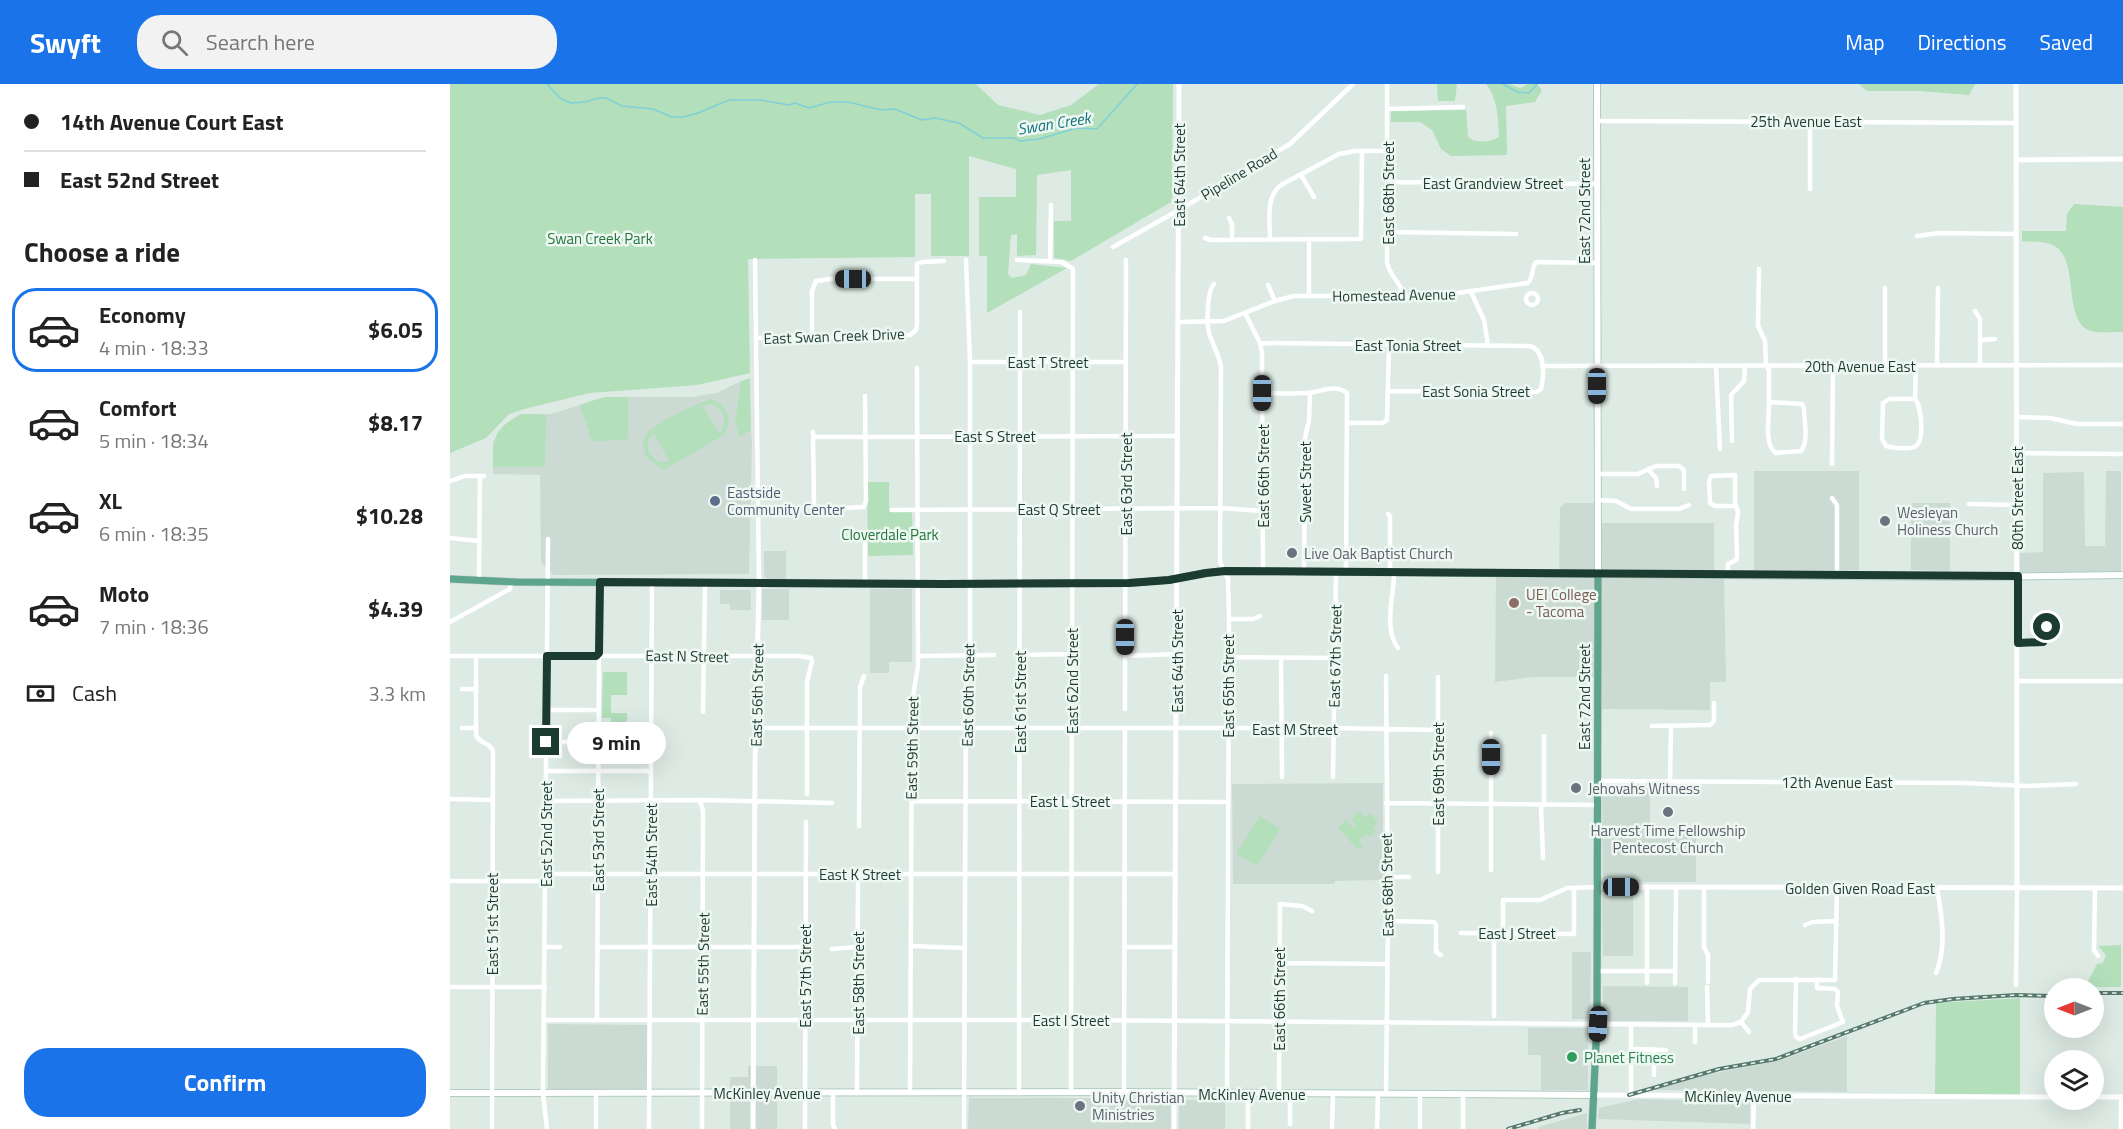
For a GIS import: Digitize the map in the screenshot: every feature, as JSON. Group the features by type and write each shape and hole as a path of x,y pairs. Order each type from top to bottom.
{"main road":[{"name":"East 72nd Street","path":"1592,1129 1598,1024 1597,84"},
{"path":"450,579 511,582 759,584 1125,583 1177,579 1225,571 2123,575"},
{"name":"McKinley Avenue","path":"450,1093 1124,1092 1594,1095"}],"street":[{"name":"East 64th Street","path":"1174,1129 1179,84"},
{"name":"Pipeline Road","path":"1113,247 1290,144 1353,84"},
{"name":"East 68th Street","path":"1387,84 1388,268 1400,283 1404,297"},
{"name":"80th Street East","path":"2016,84 2018,576 2016,985"},
{"path":"1388,109 1463,107"},
{"name":"25th Avenue East","path":"1597,121 2016,123"},
{"path":"1810,121 1810,189"},
{"path":"1204,238 1232,240 1361,239 1362,151"},
{"path":"1270,239 1270,205 1274,192 1281,185 1339,154 1387,151"},
{"path":"2016,160 2123,159"},
{"path":"1300,175 1314,197"},
{"name":"East Grandview Street","path":"1388,182 1597,184"},
{"path":"1017,260 1050,261 1051,205"},
{"path":"1228,218 1232,224 1232,240"},
{"path":"1388,232 1516,234"},
{"path":"1917,236 1939,233 2016,234"},
{"path":"1309,239 1309,296"},
{"name":"East 60th Street","path":"964,1129 966,687 970,670 968,583 970,362 966,260"},
{"name":"East 63rd Street","path":"1125,709 1126,260"},
{"name":"East 56th Street","path":"753,1129 759,584 756,261"},
{"path":"812,337 812,291 816,281 916,279 916,266 919,262 944,261"},
{"name":"East 62nd Street","path":"1050,261 1062,262 1073,269 1071,1093"},
{"path":"1530,294 1525,284 1532,278 1535,263 1598,263"},
{"path":"1759,269 1758,326 1766,341 1766,366 1769,370 1769,402 1770,446 1776,453 1801,451 1805,440 1802,404 1769,402"},
{"name":"East Swan Creek Drive","path":"756,338 906,336 913,333 916,325 916,279"},
{"name":"East 65th Street","path":"1214,284 1210,287 1209,294 1209,322 1210,335 1221,367 1220,562 1228,579 1229,619 1227,1094"},
{"name":"Homestead Avenue","path":"1179,322 1224,321 1294,296 1404,297 1471,292 1525,284"},
{"path":"1268,285 1275,301"},
{"path":"1885,288 1885,366"},
{"path":"1937,366 1938,288"},
{"path":"1471,292 1484,320 1488,345"},
{"path":"1975,311 1980,319 1980,366"},
{"name":"East 61st Street","path":"1018,1093 1020,312"},
{"name":"East 66th Street","path":"1245,313 1262,352 1263,571"},
{"path":"1980,340 1995,339"},
{"name":"East Tonia Street","path":"1260,343 1533,347 1540,352 1542,366"},
{"path":"1347,423 1386,422 1388,418 1389,345"},
{"name":"East T Street","path":"970,362 1126,362"},
{"name":"20th Avenue East","path":"1598,367 2123,365"},
{"path":"1542,366 1598,367"},
{"name":"East Sonia Street","path":"1388,391 1537,392 1541,387 1542,366"},
{"path":"1716,366 1720,449"},
{"path":"1732,441 1731,395 1744,381 1745,366"},
{"path":"1832,464 1833,366"},
{"path":"1915,399 1885,400 1882,406 1884,443 1892,447 1912,447 1920,441 1920,406 1915,399 1916,366"},
{"name":"East 59th Street","path":"910,1093 912,728 913,691 918,670 917,368"},
{"path":"1262,393 1310,393 1323,389 1340,389 1347,393 1346,573"},
{"name":"Sweet Street","path":"1304,572 1305,438 1309,420 1310,393"},
{"path":"865,396 865,437"},
{"path":"2017,417 2050,418 2077,424 2123,424"},
{"name":"East S Street","path":"865,437 866,501 864,507 824,509 815,507 813,502 813,435 865,437 1178,436"},
{"path":"2017,453 2123,454"},
{"path":"1597,474 1635,474 1656,466 1682,467 1684,489"},
{"path":"1648,469 1656,478 1657,486"},
{"path":"1728,575 1728,564 1736,558 1738,512 1735,475 1711,476 1710,503 1715,506 1736,506"},
{"path":"450,481 465,476 482,476 479,581"},
{"path":"1832,498 1836,505 1837,575"},
{"path":"1598,500 1616,501 1631,509 1679,509 1689,505"},
{"path":"1969,504 2017,505"},
{"name":"East Q Street","path":"892,510 1220,508 1263,511"},
{"path":"1388,514 1390,516 1392,572 1392,637 1398,648"},
{"path":"450,538 479,541"},
{"name":"East 52nd Street","path":"547,1129 543,1094 548,539"},
{"path":"865,544 865,583"},
{"name":"East 67th Street","path":"1333,777 1336,572"},
{"path":"450,622 510,589 511,582"},
{"name":"East 53rd Street","path":"597,1020 600,582"},
{"name":"East 54th Street","path":"649,1129 652,582"},
{"path":"703,712 705,583"},
{"path":"1229,619 1252,619 1260,616"},
{"path":"2018,643 2043,642 2046,638 2047,627"},
{"path":"1020,655 1073,654"},
{"path":"1125,656 1177,654"},
{"path":"918,656 994,655"},
{"name":"East N Street","path":"450,656 808,657 812,661 807,682 807,728"},
{"path":"462,728 476,728 476,656"},
{"path":"1229,657 1335,657"},
{"path":"1281,658 1282,777"},
{"path":"859,826 860,687 864,676"},
{"name":"East 68th Street","path":"1386,676 1388,877 1386,1094"},
{"name":"East 69th Street","path":"1438,677 1438,872"},
{"path":"2018,681 2123,681"},
{"path":"462,689 476,689"},
{"path":"1652,726 1710,725 1714,719 1714,703"},
{"path":"547,710 598,711"},
{"path":"1670,781 1671,726"},
{"name":"East 51st Street","path":"476,728 477,738 490,746 493,751 492,1129"},
{"name":"East M Street","path":"756,728 1438,730"},
{"path":"807,728 807,794"},
{"path":"1124,1092 1125,728"},
{"path":"1491,733 1491,870"},
{"path":"1543,858 1544,736"},
{"path":"546,742 651,742"},
{"path":"546,771 651,771"},
{"name":"12th Avenue East","path":"1597,781 2017,784 2027,786 2076,784"},
{"path":"450,799 493,800"},
{"path":"546,801 700,800 832,803"},
{"name":"East 55th Street","path":"700,800 704,811 702,1129"},
{"name":"East L Street","path":"911,801 1228,802"},
{"path":"1386,803 1597,805"},
{"name":"East 57th Street","path":"805,1129 806,822"},
{"name":"East K Street","path":"545,874 1176,874"},
{"name":"East 58th Street","path":"858,874 858,1093"},
{"path":"1388,877 1409,877"},
{"path":"450,881 546,881"},
{"path":"1503,933 1503,900 1540,900 1563,889 1597,887"},
{"name":"Golden Given Road East","path":"1597,887 2123,888"},
{"path":"1647,887 1647,983"},
{"path":"1675,983 1676,887"},
{"path":"1704,887 1704,947 1708,955 1708,1025"},
{"name":"East J Street","path":"1461,933 1574,934 1574,888"},
{"path":"1749,1032 1741,1022 1748,1012 1749,993 1754,983 1763,979 1835,980 1836,888"},
{"path":"2095,888 2094,950 2098,956"},
{"path":"1936,973 1941,962 1941,911 1937,889"},
{"name":"East 66th Street","path":"1279,1094 1280,904 1298,905 1312,911"},
{"path":"1388,921 1434,922 1436,952 1441,955"},
{"path":"1805,925 1813,922 1836,921"},
{"path":"1494,933 1494,1016"},
{"path":"911,946 965,948"},
{"path":"545,947 560,947"},
{"path":"598,947 806,947"},
{"path":"832,949 858,947"},
{"path":"1124,947 1175,947"},
{"path":"1280,963 1388,964"},
{"path":"1597,971 1675,971"},
{"path":"1796,979 1795,1030 1797,1038 1807,1037 1843,1022 1838,1006 1838,992 1835,989 1817,988 1817,980"},
{"path":"450,987 544,987"},
{"name":"East I Street","path":"544,1020 1175,1020 1695,1025 1741,1022"},
{"path":"1631,1024 1631,1095"},
{"path":"1695,1025 1695,1042"},
{"path":"1632,1049 1666,1050"},
{"path":"1654,1049 1654,1075"},
{"path":"833,1093 835,1129"},
{"path":"596,1094 596,1129"},
{"path":"1248,1094 1248,1129"},
{"path":"1290,1094 1290,1124"},
{"path":"1332,1129 1333,1094"},
{"path":"1377,1129 1378,1094"},
{"path":"1420,1094 1420,1129"},
{"path":"1463,1094 1463,1129"},
{"name":"McKinley Avenue","path":"1594,1095 2044,1097"},
{"path":"1753,1129 1754,1096"},
{"path":"2104,1097 2122,1097 2121,1129"}],"shaded area":[{"path":"741,381 735,420 739,436 751,430 752,444 749,574 553,575 541,562 540,475 493,474 493,442 506,424 521,414 551,414 604,397 691,397 717,393"},
{"path":"1754,471 1859,471 1859,570 1754,570"},
{"path":"2106,471 2121,471 2121,572 2020,574 2020,553 2043,552 2043,473 2084,472 2085,546 2105,546"},
{"path":"1566,503 1597,503 1598,523 1714,523 1714,574 1724,575 1726,682 1710,682 1710,710 1598,709 1597,677 1533,677 1495,682 1496,574 1559,574 1560,508"},
{"path":"1911,503 1950,503 1950,571 1911,570"},
{"path":"764,551 786,551 786,579 764,577"},
{"path":"762,589 789,589 789,620 762,620"},
{"path":"870,589 912,589 912,662 889,662 889,673 870,673"},
{"path":"720,590 750,590 751,610 730,610 730,604 720,604"},
{"path":"1383,783 1383,880 1335,881 1334,884 1233,884 1232,784"},
{"path":"1604,784 1650,784 1650,831 1696,832 1696,882 1608,882 1603,880 1602,787"},
{"path":"1605,892 1633,892 1633,956 1603,956 1602,898"},
{"path":"1572,952 1591,952 1590,1019 1572,1019"},
{"path":"1603,986 1688,987 1688,1021 1603,1021"},
{"path":"548,1024 647,1025 647,1089 548,1089"},
{"path":"1528,1028 1588,1028 1588,1090 1541,1090 1541,1055 1528,1055"},
{"path":"1847,1036 1847,1092 1654,1090 1700,1076 1781,1060"},
{"path":"748,1066 777,1066 777,1129 730,1129 730,1077 748,1077"},
{"path":"969,1098 1171,1098 1171,1129 968,1129"},
{"path":"1639,1099 1750,1102 1750,1124 1598,1119 1599,1108"},
{"path":"1179,1100 1225,1100 1225,1129 1179,1129"},
{"path":"1587,1113 1587,1129 1538,1129 1538,1127"}],"green space":[{"name":"Swan Creek Park","path":"450,84 976,84 998,105 1040,115 1071,105 1099,84 1173,84 1172,197 1171,202 1071,261 1054,258 1054,221 1071,221 1071,170 1037,175 1036,255 1017,256 1017,234 1011,235 1008,274 1012,278 1026,275 1031,264 1067,268 987,313 987,256 979,256 979,197 1016,197 1016,169 969,156 969,256 931,256 931,194 915,194 915,257 748,259 750,373 697,385 590,393 528,408 509,414 486,438 450,453"},
{"path":"1437,84 1457,84 1455,101 1438,101"},
{"path":"1486,84 1509,84 1520,88 1528,84 1537,84 1542,90 1535,102 1506,106 1507,155 1451,156 1441,149 1432,130 1420,122 1391,122 1391,111 1466,110 1468,137 1479,141 1495,139 1499,137 1497,109"},
{"path":"1859,84 1975,84 1969,95 1919,91 1867,91"},
{"path":"2074,204 2123,207 2123,332 2095,332 2084,327 2077,317 2066,262 2060,251 2047,243 2022,241 2022,231 2066,231 2067,214"},
{"path":"750,378 751,430 739,437 735,420 741,381"},
{"path":"604,397 628,397 628,437 625,440 592,441 580,405"},
{"path":"712,400 721,404 727,412 729,422 726,431 719,438 663,470 649,459 643,445 648,432 679,413","holes":["710,404 719,409 724,416 724,424 719,433 703,406 684,416 701,406","654,433 669,461 669,462 657,461 649,453 648,441"]},
{"path":"521,414 546,415 545,464 542,467 493,467 493,448 497,435 505,425"},
{"name":"Cloverdale Park","path":"867,482 889,482 889,512 912,512 913,555 868,556"},
{"path":"603,672 627,672 627,695 611,695 611,713 627,713 627,725 611,725 611,718 602,718"},
{"path":"1360,811 1365,817 1370,813 1378,822 1373,827 1376,831 1369,837 1366,834 1359,840 1363,846 1358,850 1338,827 1346,820 1353,828 1356,825 1351,819"},
{"path":"1260,816 1280,829 1257,866 1236,854"},
{"path":"2121,945 2121,987 2104,987 2104,978 2090,978 2097,964 2103,963 2106,955 2098,946"},
{"path":"2020,998 2020,1095 1935,1095 1936,1003"}],"waterway":[{"name":"Swan Creek","path":"547,84 561,99 571,103 606,98 622,106 653,109 672,117 684,117 698,113 729,100 760,100 789,105 795,103 809,108 831,102 848,102 881,110 895,109 922,120 935,118 959,123 983,138 1014,138 1020,141 1039,139 1077,128 1097,129 1137,84"},
{"name":"Swan Creek","path":"1503,84 1517,92 1529,93 1537,84"}],"railway":[{"path":"2104,993 2123,993"},
{"path":"1629,1095 1719,1069 1776,1059 1924,1003 2016,995 2044,996"},
{"path":"1508,1129 1580,1110"}],"place":[{"name":"Eastside Community Center","path":"715,501"},
{"name":"Wesleyan Holiness Church","path":"1885,521"},
{"name":"Live Oak Baptist Church","path":"1292,553"},
{"name":"UEI College - Tacoma","path":"1514,603"},
{"name":"Jehovahs Witness","path":"1576,788"},
{"name":"Harvest Time Fellowship Pentecost Church","path":"1668,812"},
{"name":"Planet Fitness","path":"1572,1057"},
{"name":"Unity Christian Ministries","path":"1080,1106"}],"route":[{"path":"546,742 547,656 596,656 599,653 600,582 1129,583 1169,580 1225,571 2018,576 2018,643 2043,642 2046,638 2047,627"}]}
